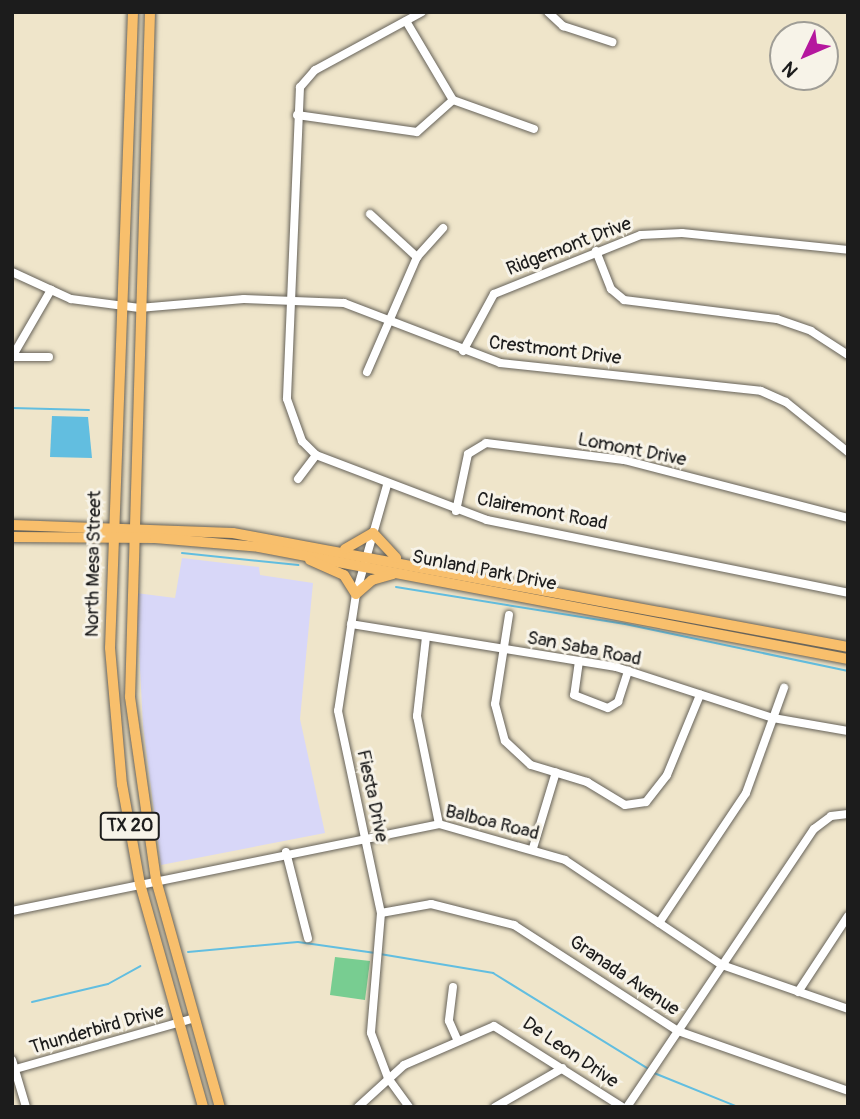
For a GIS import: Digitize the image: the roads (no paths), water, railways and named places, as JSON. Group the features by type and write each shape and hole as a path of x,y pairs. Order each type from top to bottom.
{"main road":[{"name":"North Mesa Street","path":"133,12 112,531 110,648 122,784 140,884 175,1024 203,1107"},
{"name":"North Mesa Street","path":"150,12 127,650 140,784 156,880 191,1019 220,1107"},
{"path":"12,525 112,531"},
{"path":"12,537 112,531"},
{"name":"Sunland Park Drive","path":"112,531 232,538 345,550 365,560"},
{"path":"298,554 344,575 356,594 372,580 400,567 373,533 345,550"},
{"name":"Sunland Park Drive","path":"232,538 298,554 365,560 848,659"},
{"name":"Sunland Park Drive","path":"400,567 848,647"},
{"path":"110,648 127,650"},
{"path":"122,784 140,784"}],"street":[{"path":"298,479 316,455 288,411 297,115 309,75 422,12"},
{"path":"548,12 563,26 612,42"},
{"path":"406,21 453,100 534,130"},
{"path":"297,115 417,132 453,100"},
{"path":"370,214 418,257"},
{"path":"368,372 418,257 443,228"},
{"name":"Ridgemont Drive","path":"463,351 494,294 641,235 682,233 848,250"},
{"path":"596,251 611,289 624,300 777,319 848,355"},
{"name":"Crestmont Drive","path":"12,272 51,290 139,308 290,299 344,303 500,363 761,391 786,402 848,452"},
{"path":"12,357 51,290"},
{"path":"12,357 49,357"},
{"name":"Lomont Drive","path":"456,511 468,454 486,443 624,460 848,518"},
{"name":"Clairemont Road","path":"316,455 456,511 617,542 735,574 848,593"},
{"name":"Fiesta Drive","path":"387,485 356,594 338,711 381,913 380,963 370,1022 388,1078 409,1107"},
{"path":"509,615 495,704 500,730 522,759 625,804 646,802 683,748 700,695"},
{"name":"San Saba Road","path":"351,624 628,671 773,719 848,730"},
{"path":"426,637 417,716 439,824"},
{"path":"579,661 574,695 608,708 618,702 628,671"},
{"path":"659,923 746,793 784,688"},
{"path":"533,848 555,772"},
{"path":"627,1107 814,829 831,816 848,814"},
{"name":"Balboa Road","path":"12,911 364,836 439,824 533,848 565,860 722,965 848,1009"},
{"path":"286,852 308,938"},
{"name":"Granada Avenue","path":"381,913 431,904 514,925 678,1031 848,1091"},
{"path":"798,992 848,916"},
{"path":"453,987 449,1021 457,1040"},
{"name":"Thunderbird Drive","path":"14,1070 191,1019"},
{"name":"De Leon Drive","path":"358,1107 388,1078 482,1027 502,1027 622,1107"},
{"path":"12,1060 26,1107"},
{"path":"495,1107 563,1068"}],"water":[{"path":"52,416 88,417 92,458 50,457"}],"waterway":[{"path":"12,408 89,410"},
{"path":"182,553 298,565"},
{"path":"396,587 625,624 848,671"},
{"path":"188,952 298,942 375,953"},
{"path":"380,954 493,973 650,1070"},
{"path":"32,1002 108,984 140,966"},
{"path":"654,1073 738,1107"}]}
